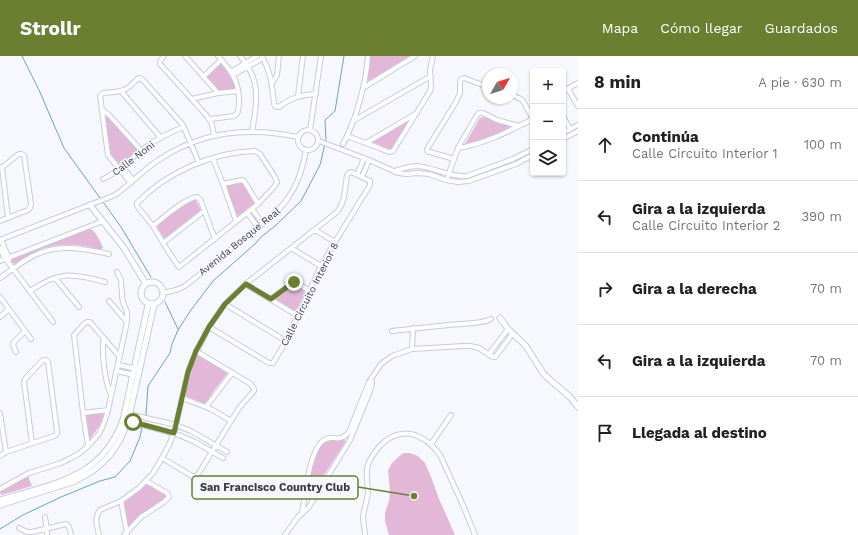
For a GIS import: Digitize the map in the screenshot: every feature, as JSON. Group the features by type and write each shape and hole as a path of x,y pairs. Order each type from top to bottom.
{"main road":[{"path":"90,205 124,248 146,284"},
{"path":"152,282 161,286 163,293 160,302 154,305 143,301 140,295 141,289 146,284 152,282"},
{"path":"0,500 75,481 84,477 107,458 117,445 128,421 148,304"},
{"path":"37,491 79,474 95,463 110,448 116,438 123,420 154,305"},
{"path":"500,318 508,329 526,346 549,380 570,397 578,407"}],"street":[{"path":"164,56 160,61 160,64 210,120 214,136"},
{"path":"186,56 218,93"},
{"path":"210,120 237,115 238,112 238,91 236,82 232,73 218,56"},
{"path":"240,56 247,65 256,90 256,105 252,132"},
{"path":"247,65 257,56"},
{"path":"272,84 277,75 279,56"},
{"path":"298,96 303,56"},
{"path":"310,130 321,56"},
{"path":"343,144 353,121 363,88 368,56"},
{"path":"363,88 416,56"},
{"path":"347,136 391,152 430,91 430,70 433,56"},
{"path":"232,73 262,57 272,84 275,106 278,107 286,101 298,96 316,94"},
{"path":"204,76 221,60"},
{"path":"353,121 431,76"},
{"path":"132,181 121,167 108,155 100,96 101,94 121,91 129,87 138,78 140,78 182,123 199,163"},
{"path":"454,159 428,152 427,149 456,102 460,93 461,79 464,78 482,85"},
{"path":"578,83 568,89 578,106"},
{"path":"121,91 161,138"},
{"path":"192,99 218,93 238,91"},
{"path":"518,97 522,99 530,114"},
{"path":"102,110 109,115 141,150"},
{"path":"366,143 417,113"},
{"path":"446,180 458,148 479,113 483,113 498,120 519,126"},
{"path":"458,148 466,147 490,139 530,120"},
{"path":"566,122 570,129"},
{"path":"566,131 578,125"},
{"name":"Calle Noni","path":"103,179 121,167 141,150 184,127"},
{"path":"321,142 313,149 306,150 299,144 298,137 303,131 310,130 317,135 321,142 369,160 393,171 402,174 429,174 446,180 458,182 469,181 516,164 530,157"},
{"path":"566,137 578,131"},
{"path":"7,259 0,240 115,195 160,159 191,143 234,132 278,134 298,137"},
{"name":"Avenida Bosque Real","path":"163,293 185,286 263,224 282,206 292,191 301,172 306,150"},
{"path":"255,151 259,153 277,182 258,204 179,267 153,226 137,206 138,202 176,174 199,163 212,159 243,152 255,151"},
{"path":"393,171 420,166 449,175 459,177 467,176 513,160 530,151"},
{"path":"0,221 8,218 28,210 30,208 31,204 25,157 22,154 19,154 1,168 8,218"},
{"path":"357,175 364,158"},
{"path":"212,159 223,184 236,221"},
{"path":"99,535 96,518 98,512 121,501 139,488 156,468 162,458 174,433 188,372 196,351 209,327 225,304 246,284 339,210 344,198 348,174 351,172 362,177 369,160"},
{"name":"Calle Circuito Interior 8","path":"209,327 270,363 274,362 286,341 321,266 370,185 368,180 362,177"},
{"path":"223,184 242,180 244,181 258,204"},
{"path":"153,226 173,210 194,197 197,197 200,199 214,239"},
{"path":"252,209 263,224"},
{"path":"163,243 204,211"},
{"path":"247,213 258,228"},
{"path":"0,261 103,221"},
{"path":"315,230 335,242"},
{"path":"0,248 53,322"},
{"path":"0,278 36,255 61,248 82,249 109,254"},
{"path":"291,248 321,266"},
{"path":"0,489 29,473 61,463 71,458 88,446 99,434 108,410 127,322 127,312 122,296 121,280 117,272"},
{"path":"30,291 45,282 64,276 86,277 105,282"},
{"path":"55,278 79,307"},
{"path":"271,299 294,282 310,291"},
{"path":"246,284 298,316"},
{"path":"0,297 31,339"},
{"path":"109,301 127,322"},
{"path":"225,304 286,341"},
{"path":"0,317 9,309"},
{"path":"392,331 450,324 479,323 491,318"},
{"path":"88,446 74,337 75,334 85,323 88,321 91,322 119,356"},
{"path":"412,349 413,328"},
{"path":"489,354 508,329"},
{"path":"16,352 13,345 14,342 25,331"},
{"path":"302,513 306,487 315,453 324,440 341,438 347,435 368,384 377,369 386,360 399,353 412,349 456,346 470,346 479,348 492,357 496,357 513,333"},
{"path":"104,338 103,349 106,380 111,394"},
{"path":"496,344 502,348"},
{"path":"162,458 192,476 198,476 239,408 254,391 252,384 196,351"},
{"path":"0,456 6,452 54,436 57,432 48,362 46,360 43,360 25,379 24,382 32,443"},
{"path":"118,365 136,372"},
{"path":"117,371 136,372"},
{"path":"206,407 232,373"},
{"path":"284,535 308,507 313,492 347,445 353,434 371,386 371,379"},
{"path":"182,398 206,407 231,421"},
{"path":"83,412 108,410"},
{"path":"0,413 6,452"},
{"path":"129,414 176,425 191,431 227,452"},
{"path":"431,444 451,415"},
{"path":"128,421 188,438 223,458"},
{"path":"367,535 363,517 368,494 366,470 368,463 381,444 390,438 404,433 420,436 431,444 440,455 475,535"},
{"path":"126,534 142,517 169,497 167,493 146,480"},
{"path":"306,487 313,492"},
{"path":"121,501 126,534"},
{"path":"45,517 47,535"},
{"path":"19,528 30,532 36,532 66,524 70,528 70,535"}],"shaded area":[{"path":"370,56 410,56 369,81 367,80"},
{"path":"220,63 227,68 234,80 236,87 234,89 220,91 207,77 207,75"},
{"path":"106,115 138,149 122,164 109,153 104,117"},
{"path":"483,117 508,125 510,128 467,145 465,144 480,118"},
{"path":"405,121 407,123 392,149 390,150 373,142 373,140"},
{"path":"243,182 255,203 238,216 236,215 224,186"},
{"path":"195,198 201,210 165,239 157,227 158,225 180,205"},
{"path":"89,228 96,234 103,248 100,250 74,245 61,245 39,250 14,264 11,261 13,258"},
{"path":"295,284 304,290 305,293 296,311 294,312 275,300 275,298"},
{"path":"199,355 226,371 227,374 204,404 184,395 196,356"},
{"path":"101,412 104,414 100,425 90,439 88,439 85,416 87,414"},
{"path":"342,439 346,441 315,489 310,490 307,485 319,445 326,440"},
{"path":"403,453 410,453 418,456 425,463 455,535 389,535 385,521 385,513 389,501 390,491 388,470 392,463"},
{"path":"28,476 32,486 1,495 0,492"},
{"path":"148,484 166,495 166,498 147,510 130,526 127,526 125,502"}],"waterway":[{"path":"22,56 39,90 64,148 100,198"},
{"path":"326,141 325,120 335,111 344,56"},
{"path":"146,415 148,386 170,353 178,330 191,310 213,281 301,201 320,165 325,144"},
{"path":"103,202 121,227 151,277"},
{"path":"165,302 178,329"},
{"path":"0,529 23,515 61,497 100,481 115,477 130,461 140,437 142,427"}],"place":[{"name":"San Francisco Country Club","path":"414,496"}],"route":[{"path":"133,422 174,433 188,372 192,361 209,327 225,304 240,288 246,284 271,299 294,282"}]}
